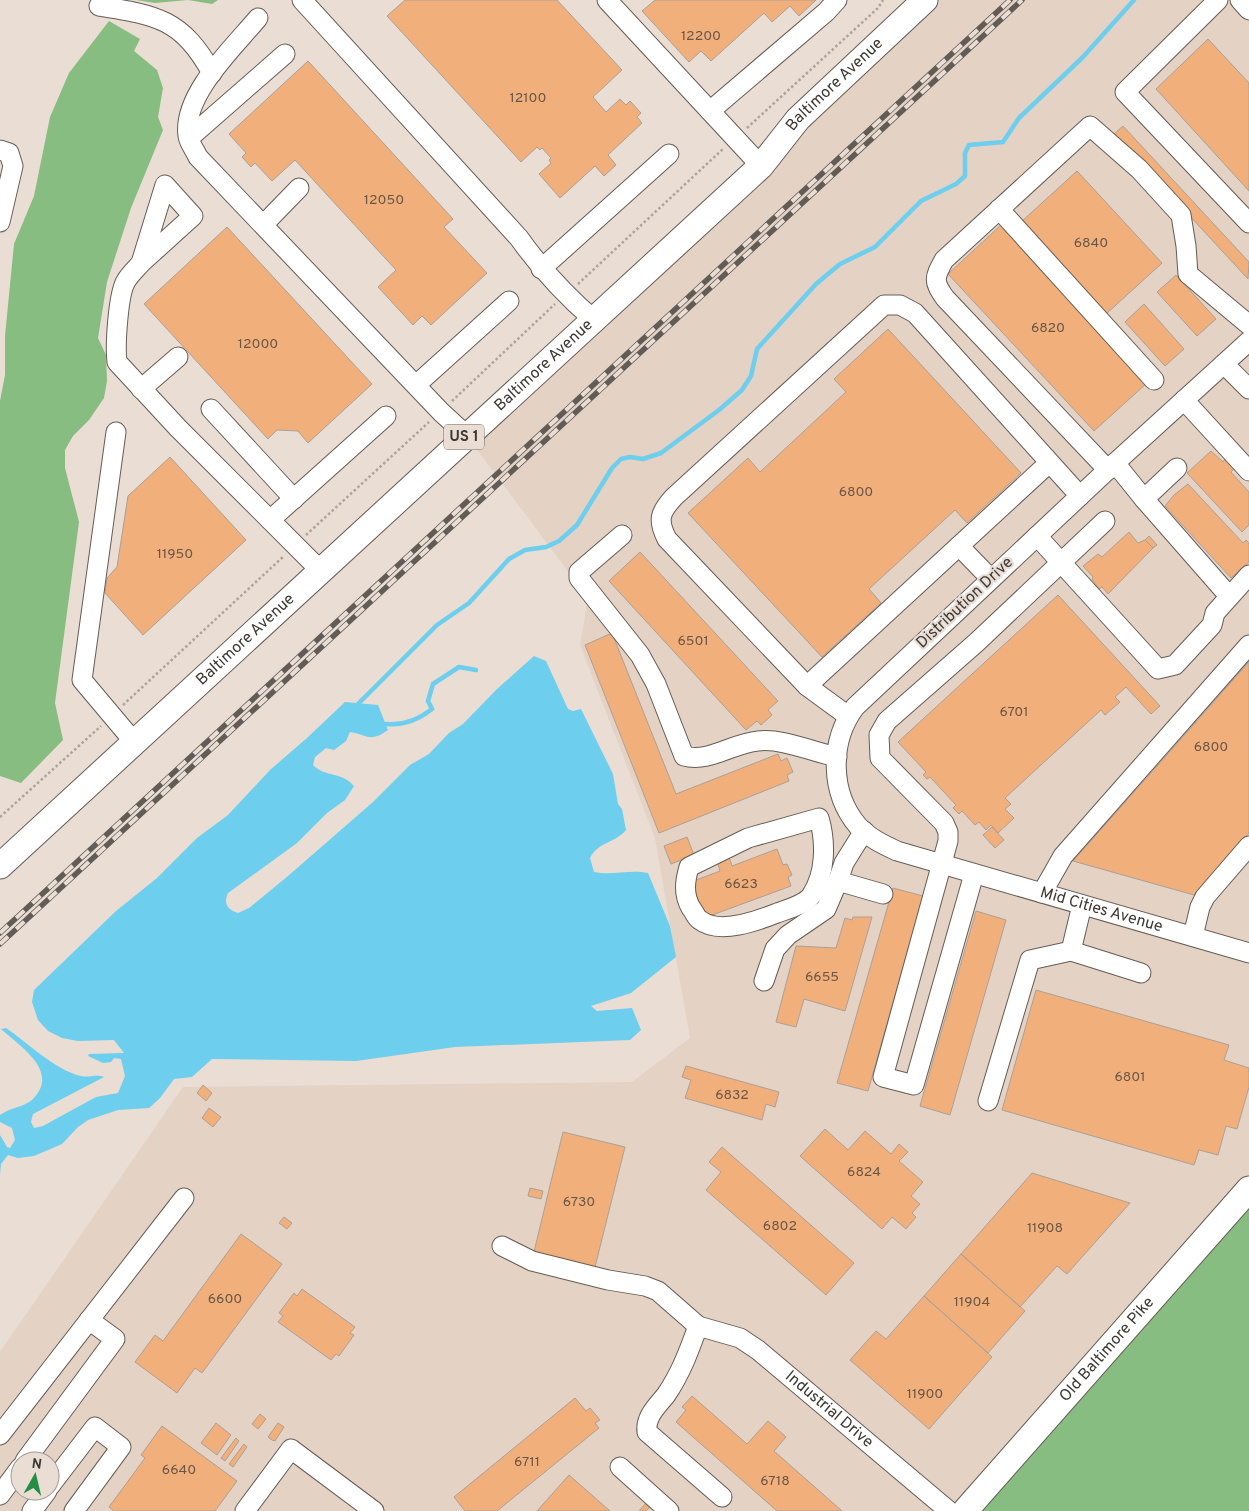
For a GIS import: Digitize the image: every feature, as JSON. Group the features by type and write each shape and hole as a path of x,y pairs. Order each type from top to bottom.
{"main road":[{"name":"Baltimore Avenue","path":"0,866 760,166 798,118 923,1"},
{"name":"Old Baltimore Pike","path":"965,1511 1249,1189"}],"street":[{"path":"302,0 519,238 541,269 566,296 594,320"},
{"path":"607,0 760,166"},
{"path":"710,111 826,12 837,0"},
{"path":"1218,0 1125,92 1249,223"},
{"path":"1240,0 1249,10"},
{"path":"99,6 139,12 170,24 198,48 212,73"},
{"path":"258,18 212,73 193,102 188,117 188,138 198,157 264,224 416,386 466,435"},
{"path":"188,138 285,54"},
{"path":"1229,596 1144,498 945,298 937,286 935,276 944,260 1090,126 1139,169 1181,215 1188,274 1249,325"},
{"path":"0,150 9,152 13,166 0,222"},
{"path":"541,269 669,154"},
{"path":"264,224 299,188"},
{"path":"999,209 1154,380"},
{"path":"141,263 126,280 123,288 116,353 117,362 141,389 321,571"},
{"path":"416,386 508,301"},
{"path":"848,716 806,686 667,539 662,530 662,509 674,497 884,305 900,305 915,313 1080,496"},
{"name":"Distribution Drive","path":"948,867 898,851 880,843 864,831 853,818 841,795 837,782 837,757 841,735 848,716 904,659 1111,466 1249,341"},
{"path":"141,389 178,357"},
{"path":"1224,364 1249,389"},
{"path":"1184,400 1249,471"},
{"path":"211,409 294,499"},
{"path":"270,520 386,416"},
{"path":"116,432 82,680 135,743"},
{"path":"806,686 1049,463"},
{"path":"1144,498 1178,468"},
{"path":"974,874 914,1085 883,1077 948,867 948,832 944,823 885,765 879,752 879,736 882,728 893,715 977,642 1105,521"},
{"path":"622,535 579,572 579,578 640,655 656,684 684,756 690,758 710,756 758,741 780,742 837,757"},
{"path":"1037,536 1158,669 1175,665 1212,625 1215,613 1249,575"},
{"path":"960,546 991,579"},
{"path":"1042,893 1063,856 1249,644"},
{"path":"819,818 824,841 823,862 811,895 806,900 769,916 724,927 714,926 699,920 688,903 685,888 689,867 748,838 819,818 841,795"},
{"path":"764,981 775,949 788,935 826,910 844,864 864,831"},
{"path":"1193,936 1200,907 1205,897 1249,846"},
{"name":"Mid Cities Avenue","path":"948,867 1249,953"},
{"path":"838,881 883,894"},
{"path":"1071,951 1082,905"},
{"path":"988,1101 1030,960 1071,951 1141,973"},
{"path":"0,1435 184,1198"},
{"path":"502,1246 532,1261 608,1280 645,1286 658,1291 698,1326 683,1368 646,1425 647,1432 722,1497"},
{"path":"32,1451 115,1339 89,1320"},
{"name":"Industrial Drive","path":"698,1326 740,1338 758,1350 948,1511"},
{"path":"60,1473 94,1427 121,1447 74,1511"},
{"path":"245,1511 291,1449 374,1511"},
{"path":"620,1467 670,1511"},
{"path":"0,1496 10,1482"}],"shaded area":[{"path":"930,0 1249,0 1249,1192 966,1511 0,1511 0,1352 183,1087 632,1082 690,1038 655,838 580,645 588,598 466,435"}],"green space":[{"path":"136,0 188,0 155,3"},
{"path":"188,0 218,0 212,4"},
{"path":"109,21 140,39 134,51 157,70 163,88 158,117 163,130 131,208 107,282 98,338 106,355 107,381 104,398 89,420 73,436 65,450 65,468 79,522 55,703 63,740 21,783 0,776 0,401 5,375 5,336 14,244 34,196 50,117 69,73"},
{"path":"1249,1192 1249,1511 966,1511"}],"water":[{"path":"534,656 546,661 568,709 573,711 581,709 613,774 618,804 622,809 626,830 594,852 590,858 594,872 648,873 670,926 676,957 631,993 591,1006 597,1011 632,1008 641,1030 630,1040 455,1047 356,1061 212,1059 192,1077 174,1079 160,1098 149,1108 118,1110 88,1120 78,1127 62,1144 34,1156 18,1158 8,1155 1,1164 0,1175 0,1135 7,1147 10,1148 15,1140 12,1128 0,1122 0,1115 32,1100 40,1090 42,1080 40,1070 35,1061 1,1029 6,1028 52,1062 71,1073 104,1077 33,1114 31,1122 34,1128 43,1126 96,1097 118,1093 125,1076 121,1059 114,1058 111,1062 103,1063 88,1056 89,1054 124,1053 114,1040 78,1041 62,1038 48,1031 38,1020 32,1002 34,990 116,911 157,878 197,838 228,815 270,770 345,702 378,705 388,730 373,737 350,732 346,741 334,750 326,748 315,757 313,765 318,769 344,778 354,786 345,800 327,813 297,843 228,893 226,903 232,910 238,913 249,908 288,876 373,802 410,765 429,754 449,733 463,724 497,689"}],"building":[{"path":"405,0 557,0 622,70 593,97 606,112 620,99 626,105 630,101 641,113 637,117 642,123 608,155 616,165 604,176 595,166 560,198 539,174 551,163 549,160 551,158 542,148 540,150 537,147 521,162 387,16"},
{"path":"655,0 816,0 799,16 790,6 772,22 764,13 711,61 701,51 689,62 642,11"},
{"path":"1208,39 1249,83 1249,191 1156,89"},
{"path":"308,61 453,219 444,227 487,273 431,325 422,316 413,325 378,287 396,270 295,160 272,181 255,163 251,167 242,157 246,153 229,134"},
{"path":"1123,126 1249,262 1248,279 1114,134"},
{"path":"1077,171 1162,263 1105,315 1020,223"},
{"path":"1001,225 1147,383 1094,431 948,274"},
{"path":"227,227 372,384 308,443 298,431 277,430 268,439 144,304"},
{"path":"1176,275 1216,319 1197,336 1157,292"},
{"path":"1144,304 1184,349 1165,366 1125,322"},
{"path":"888,329 1021,473 967,523 955,510 869,589 881,603 822,657 688,513 748,458 760,472 846,392 834,379"},
{"path":"1211,451 1223,462 1225,459 1234,469 1231,472 1249,492 1249,525 1242,532 1187,473"},
{"path":"170,457 246,540 143,635 105,593 107,578 117,567 128,496"},
{"path":"1188,484 1243,543 1246,540 1249,543 1249,562 1231,578 1165,506 1174,495"},
{"path":"1129,532 1138,543 1145,540 1153,548 1108,594 1102,587 1099,589 1092,579 1093,577 1083,566 1098,554 1102,557"},
{"path":"1149,536 1157,545 1153,548 1145,540"},
{"path":"640,552 778,701 768,710 772,715 761,725 757,721 746,730 609,581"},
{"path":"1058,595 1160,706 1151,714 1126,687 1115,697 1120,702 1105,715 1101,710 1005,798 1011,804 1005,809 1014,818 998,833 991,825 986,830 979,822 975,825 962,811 959,814 953,808 956,805 930,777 927,779 923,775 926,772 898,742"},
{"path":"612,633 676,794 778,754 781,761 787,758 793,772 787,775 789,781 659,833 585,645"},
{"path":"1249,662 1249,833 1194,895 1073,861"},
{"path":"992,827 1004,840 995,848 983,835"},
{"path":"687,837 694,855 671,864 664,846"},
{"path":"777,849 783,865 787,864 792,875 788,877 791,886 704,918 691,882 720,871 717,861 729,857 732,866"},
{"path":"893,888 923,896 868,1091 837,1083"},
{"path":"976,911 1006,920 950,1115 920,1106"},
{"path":"853,917 872,917 845,1011 804,999 796,1027 776,1022 796,946 836,948 845,918 852,920"},
{"path":"1036,990 1229,1045 1224,1060 1249,1068 1249,1087 1237,1129 1226,1126 1218,1155 1199,1150 1194,1165 1002,1110"},
{"path":"686,1066 779,1092 775,1107 766,1104 762,1120 685,1098 691,1080 682,1077"},
{"path":"203,1085 212,1093 206,1101 197,1093"},
{"path":"209,1108 221,1117 213,1127 202,1118"},
{"path":"825,1129 848,1150 865,1131 891,1154 899,1144 908,1152 899,1161 923,1182 911,1196 920,1204 912,1213 916,1217 906,1229 892,1217 882,1229 800,1156"},
{"path":"563,1132 625,1147 594,1271 533,1256"},
{"path":"722,1147 854,1263 826,1295 706,1190 721,1172 709,1162"},
{"path":"1032,1173 1130,1203 1067,1274 1057,1266 1020,1307 961,1254"},
{"path":"530,1188 543,1191 541,1199 528,1196"},
{"path":"284,1217 292,1223 287,1229 279,1223"},
{"path":"241,1234 282,1264 202,1373 195,1368 177,1393 135,1362 155,1335 163,1341"},
{"path":"961,1254 1025,1311 988,1353 924,1296"},
{"path":"302,1289 355,1327 350,1333 354,1335 339,1356 336,1354 331,1360 278,1322 283,1316 279,1313 294,1293 297,1296"},
{"path":"924,1296 992,1357 929,1429 850,1360 876,1331 886,1339"},
{"path":"692,1396 747,1444 768,1421 786,1437 774,1451 842,1511 777,1511 676,1422 686,1410 682,1407"},
{"path":"575,1398 586,1411 590,1408 600,1420 595,1423 599,1428 497,1511 465,1511 454,1497"},
{"path":"260,1414 266,1419 258,1429 252,1424"},
{"path":"216,1423 231,1435 217,1455 201,1443"},
{"path":"278,1423 284,1427 275,1441 268,1437"},
{"path":"162,1426 237,1481 215,1511 114,1511 109,1507 145,1458 141,1455"},
{"path":"236,1438 239,1441 225,1461 221,1458"},
{"path":"244,1444 247,1447 233,1467 229,1464"},
{"path":"569,1475 610,1511 537,1511"},
{"path":"646,1503 651,1506 646,1511 639,1511"}],"waterway":[{"path":"355,707 437,625 469,603 509,559 525,550 546,547 559,541 577,525 612,468 621,459 630,457 643,459 661,453 719,410 742,390 751,376 757,349 816,284 840,264 875,247 921,201 956,184 965,176 965,153 969,145 1003,142 1019,118 1083,57 1134,0"},
{"path":"386,724 405,723 432,709 428,701 433,684 459,667 476,670"}],"railway":[{"path":"0,933 1010,0"},
{"path":"0,944 1022,0"}]}
